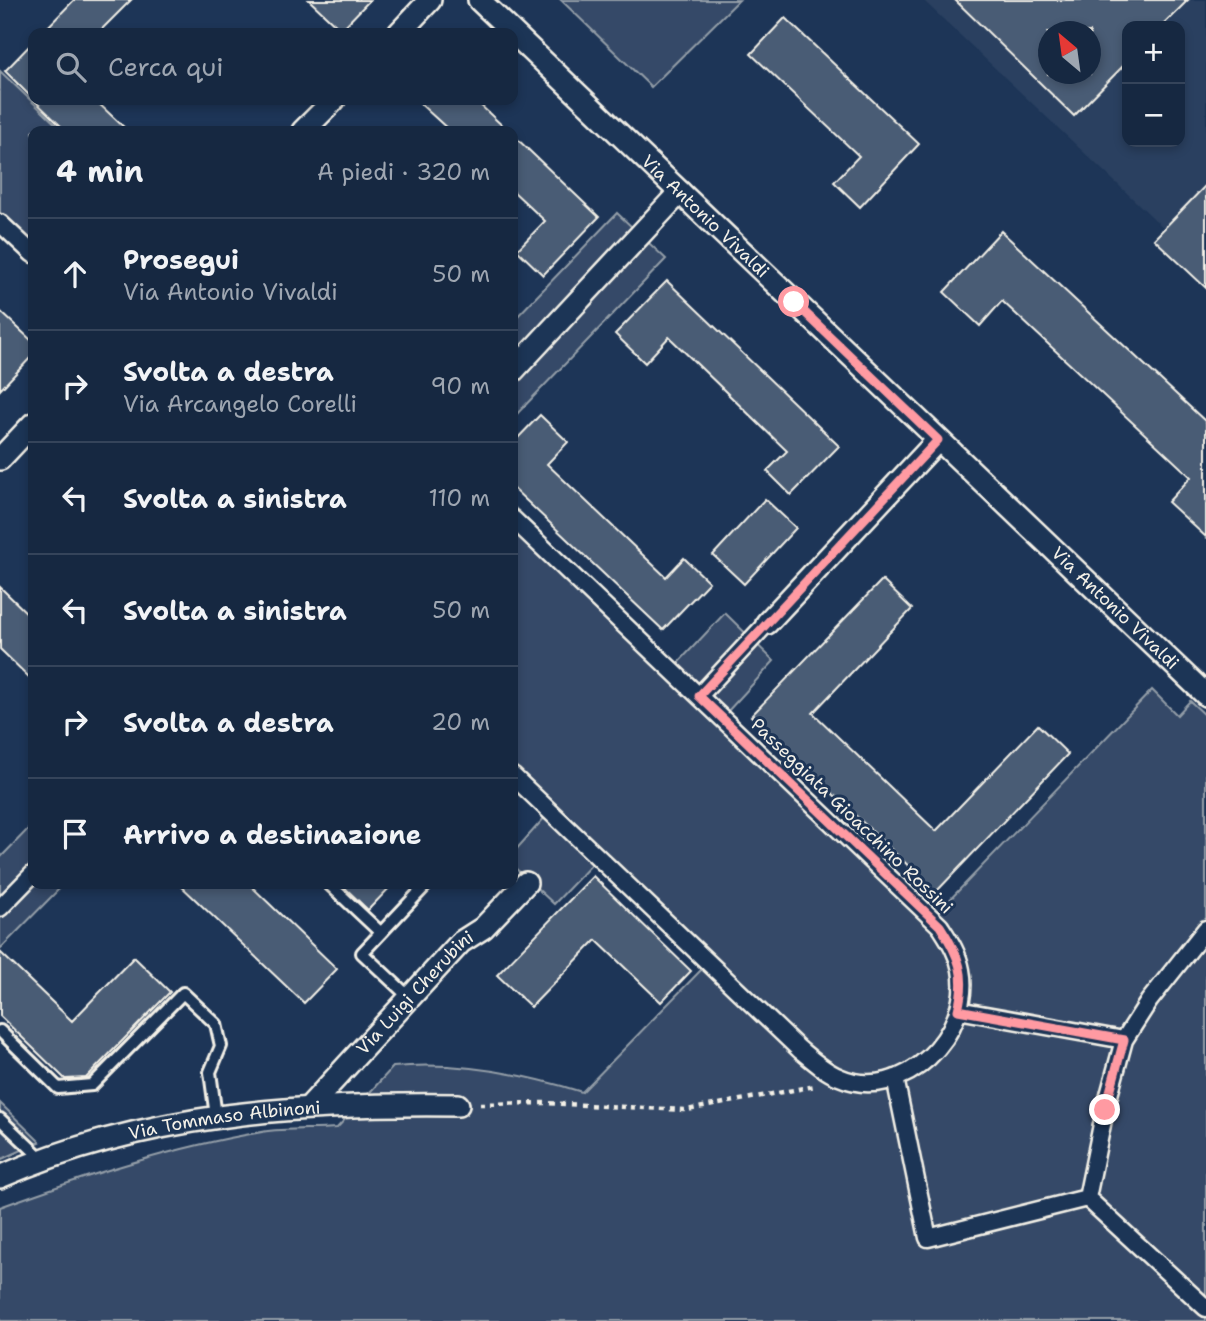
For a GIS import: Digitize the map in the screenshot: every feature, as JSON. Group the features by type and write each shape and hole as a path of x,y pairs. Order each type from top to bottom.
{"street":[{"path":"403,28 430,0"},
{"name":"Via Antonio Vivaldi","path":"479,0 508,28"},
{"name":"Via Antonio Vivaldi","path":"518,37 1206,695"},
{"path":"308,126 329,105"},
{"path":"518,366 680,192"},
{"path":"0,223 28,249"},
{"path":"0,459 28,429"},
{"path":"699,696 938,440"},
{"name":"Passeggiata Gioacchino Rossini","path":"518,524 940,926 955,948 961,970 962,993 956,1018 939,1047 919,1067 895,1078 869,1083 841,1078 799,1049 518,781"},
{"path":"0,908 28,879"},
{"name":"Via Luigi Cherubini","path":"309,1107 461,942 483,928 526,883"},
{"path":"1087,1198 1105,1110 1124,1040 1149,1001 1206,929"},
{"path":"958,1010 1124,1040"},
{"path":"895,1078 928,1238 1087,1198"},
{"name":"Via Tommaso Albinoni","path":"0,1177 42,1159 97,1142 216,1116 365,1103 458,1105"},
{"path":"1087,1198 1206,1308"}],"lane":[{"path":"334,889 381,933"},
{"path":"410,998 362,953 423,889"},
{"path":"0,1031 58,1088 92,1085 183,993 216,1024 221,1046 210,1072 216,1116"},
{"path":"0,1119 42,1159"}],"path":[{"path":"458,1105 543,1103 687,1110 849,1079"}],"shaded area":[{"path":"561,0 739,0 651,87"},
{"path":"923,0 1206,0 1206,268"},
{"path":"0,71 28,98 28,105 36,105 58,126 28,126 28,258 0,232"},
{"path":"617,213 666,259 518,413 518,316"},
{"path":"518,511 677,664 725,613 774,661 727,712 936,914 1152,690 1177,715 1190,701 1206,716 1206,1321 0,1321 0,1207 162,1154 229,1138 271,1131 337,1128 393,1067 441,1066 489,1070 582,1092 704,967 595,861 554,904 518,871 518,847 546,816 518,789"},
{"path":"28,829 28,889 59,889 0,949 0,858"},
{"path":"0,1103 40,1142 0,1160"}],"building":[{"path":"74,0 131,0 103,28 47,28"},
{"path":"309,0 370,0 343,28 339,28"},
{"path":"955,0 1188,0 1167,21 1122,21 1122,67 1074,116 1041,84 1101,84 1101,21 1038,21 1038,81"},
{"path":"785,18 919,144 860,207 834,182 859,156 751,54"},
{"path":"28,47 28,94 5,71"},
{"path":"39,105 100,105 123,126 61,126"},
{"path":"421,105 480,105 503,126 445,126"},
{"path":"518,140 599,217 543,275 518,249 545,221 518,196"},
{"path":"1206,185 1206,288 1154,239"},
{"path":"1001,231 1206,422 1206,537 1168,502 1191,477 1002,301 980,326 944,292"},
{"path":"667,281 839,446 791,495 767,471 787,451 669,337 645,363 615,334"},
{"path":"0,311 28,337 28,360 0,390"},
{"path":"540,415 568,442 547,464 666,577 684,558 709,582 663,630 518,493 518,438"},
{"path":"765,499 796,528 744,584 713,555"},
{"path":"882,580 912,609 813,713 936,831 1038,725 1068,754 936,892 751,716"},
{"path":"0,587 28,614 28,676 0,649"},
{"path":"593,876 691,971 661,1002 596,940 531,1007 497,975"},
{"path":"184,889 254,889 337,969 304,1003"},
{"path":"346,889 388,889 368,910"},
{"path":"0,952 72,1021 134,957 170,992 86,1078 65,1079 0,1016"}],"route":[{"path":"794,302 938,440 699,696 940,926 955,948 961,970 962,993 958,1010 1124,1040 1105,1110"}]}
